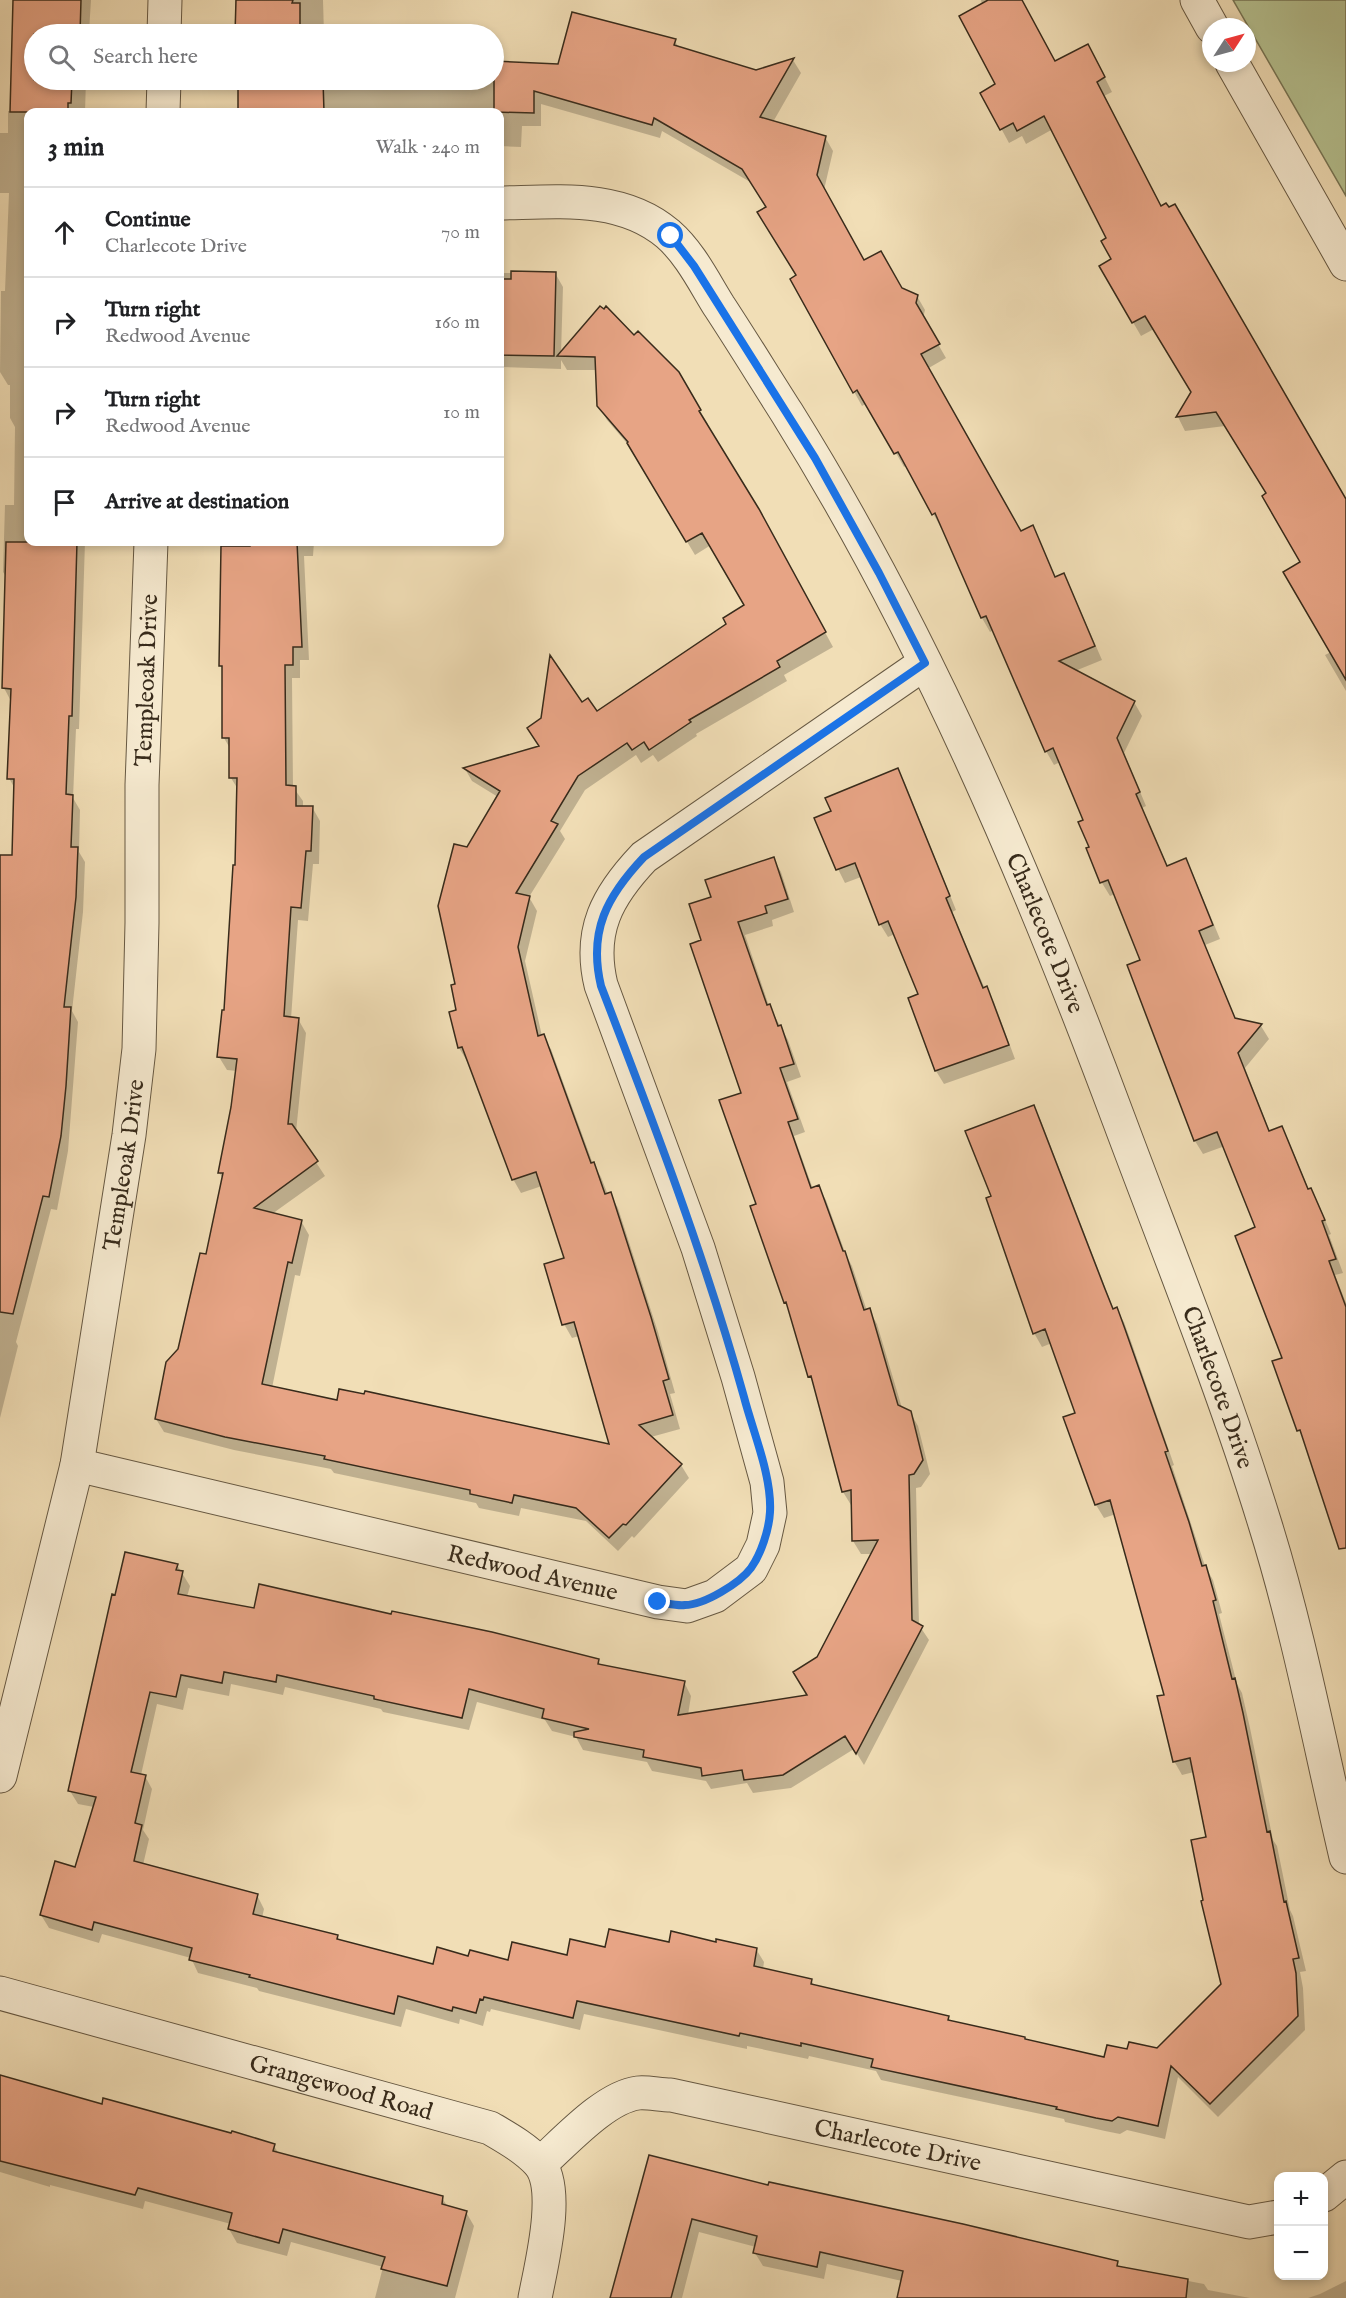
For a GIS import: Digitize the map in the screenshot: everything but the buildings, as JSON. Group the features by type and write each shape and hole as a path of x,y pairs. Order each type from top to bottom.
{"street":[{"path":"164,24 165,0"},
{"path":"1197,0 1207,18"},
{"path":"1237,72 1346,264"},
{"path":"163,108 164,90"},
{"name":"Charlecote Drive","path":"504,203 583,202 615,207 645,218 671,236 694,266 815,458 879,573 925,663 974,764 1071,992 1232,1423 1266,1529 1292,1624 1346,1857"},
{"name":"Templeoak Drive","path":"0,1776 76,1465 129,1135 139,1049 142,785 151,546"},
{"name":"Redwood Avenue","path":"76,1465 658,1602 687,1606 715,1596 751,1569 763,1545 770,1513 767,1482 738,1377 698,1248 601,986 596,964 596,945 602,919 614,894 644,857 925,663"},
{"name":"Grangewood Road","path":"0,1993 490,2128 519,2145 540,2164 550,2193 549,2219 535,2298"},
{"name":"Charlecote Drive","path":"540,2164 616,2100 638,2093 671,2095 1249,2222 1274,2218"},
{"path":"1328,2191 1346,2177"}],"green space":[{"path":"1233,0 1346,0 1346,196 1256,40 1256,18 1243,18"}],"route":[{"path":"658,1602 687,1606 715,1596 734,1583 751,1569 763,1545 770,1513 767,1482 738,1377 698,1248 601,986 596,964 596,945 602,919 614,894 644,857 925,663 879,573 815,458 694,266 671,236"}]}
